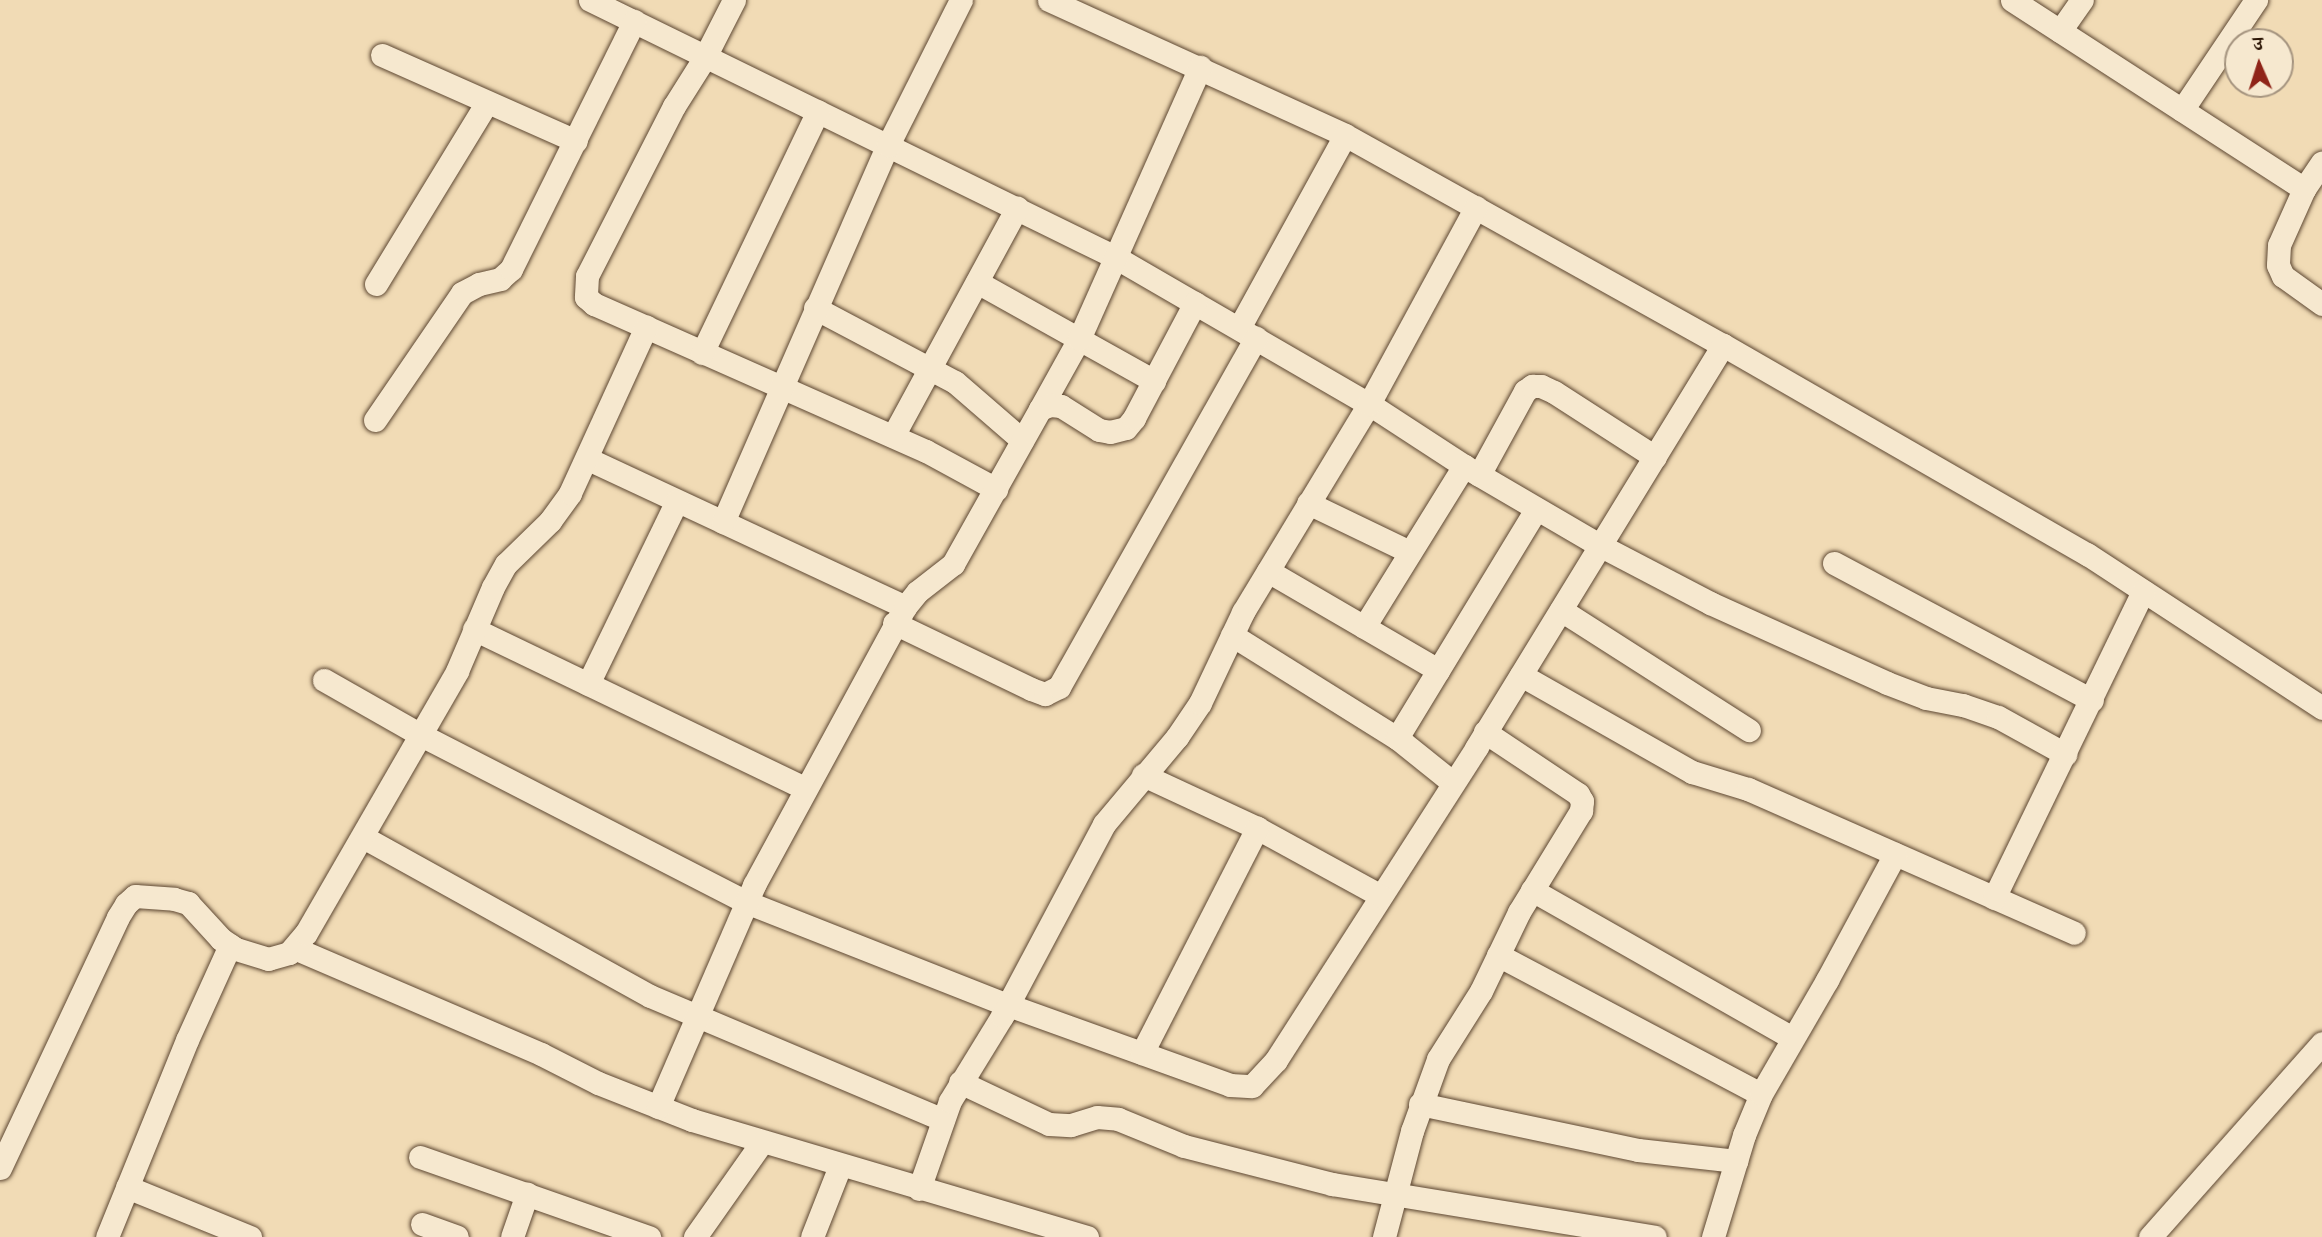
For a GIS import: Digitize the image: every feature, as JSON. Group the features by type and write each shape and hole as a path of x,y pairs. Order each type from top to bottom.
{"street":[{"path":"590,0 1115,257 1368,404 1536,509 1601,546 1741,618 1926,698 1964,705 1998,717 2065,754"},
{"path":"734,0 705,57 674,106 587,276 586,297 594,304 702,353 893,436 996,489"},
{"path":"723,522 888,145 961,0"},
{"path":"1049,0 1345,135 1476,207 1990,497 2143,591 2322,708"},
{"path":"2012,0 2304,189"},
{"path":"2060,31 2082,0"},
{"path":"2182,110 2256,0"},
{"path":"375,420 462,293 479,284 500,279 511,269 634,21"},
{"path":"382,55 576,141"},
{"path":"658,1107 746,902 805,788 900,615 917,592 953,564 1079,339 1200,67"},
{"path":"376,284 487,102"},
{"path":"702,353 818,111"},
{"path":"587,459 723,522 900,615 1031,689 1045,694 1059,687 1078,657 1247,333 1345,135"},
{"path":"2322,162 2304,189 2278,245 2278,265 2283,276 2322,304"},
{"path":"919,1189 943,1120 960,1082 1008,1005 1104,824 1195,712 1232,635 1368,404 1476,207"},
{"path":"893,436 1017,208"},
{"path":"978,282 1154,381"},
{"path":"1040,409 1050,405 1061,406 1099,430 1118,432 1134,418 1195,303"},
{"path":"815,309 931,368 967,391 1022,440"},
{"path":"0,1168 125,904 135,896 188,903 230,945 268,959 279,958 294,948 317,916 457,671 506,564 561,508 587,459 646,327"},
{"path":"324,680 421,735 746,902 1008,1005 1242,1087 1260,1081 1381,896 1521,675 1723,345"},
{"path":"1364,627 1410,552 1472,470 1525,391 1532,386 1541,386 1554,392 1655,457"},
{"path":"588,684 677,501"},
{"path":"1308,503 1410,552"},
{"path":"1397,737 1536,509"},
{"path":"1834,563 2092,700"},
{"path":"1268,571 1438,670"},
{"path":"1994,898 2143,591"},
{"path":"1561,610 1749,730"},
{"path":"474,629 805,788"},
{"path":"1232,635 1397,737 1452,782"},
{"path":"1521,675 1692,772 1748,789 2074,933"},
{"path":"1384,1237 1420,1104 1438,1059 1475,1002 1532,890 1575,822 1582,802 1578,794 1566,785 1485,732"},
{"path":"1143,775 1257,828 1381,896"},
{"path":"1142,1053 1257,828"},
{"path":"363,837 620,981 696,1016 943,1120"},
{"path":"1713,1237 1736,1160 1761,1094 1895,854"},
{"path":"1532,890 1792,1038"},
{"path":"107,1237 187,1040 230,945"},
{"path":"294,948 541,1054 597,1083 658,1107 762,1142 919,1189 1011,1227 1087,1237"},
{"path":"1498,955 1761,1094"},
{"path":"2150,1237 2322,1043"},
{"path":"960,1082 1049,1124 1071,1125 1097,1117 1118,1119 1184,1146 1332,1184 1655,1237"},
{"path":"1420,1104 1639,1150 1736,1160"},
{"path":"695,1237 762,1142"},
{"path":"420,1157 649,1237"},
{"path":"811,1237 841,1166"},
{"path":"127,1187 250,1237"},
{"path":"512,1237 527,1194"},
{"path":"422,1224 457,1237"}]}
